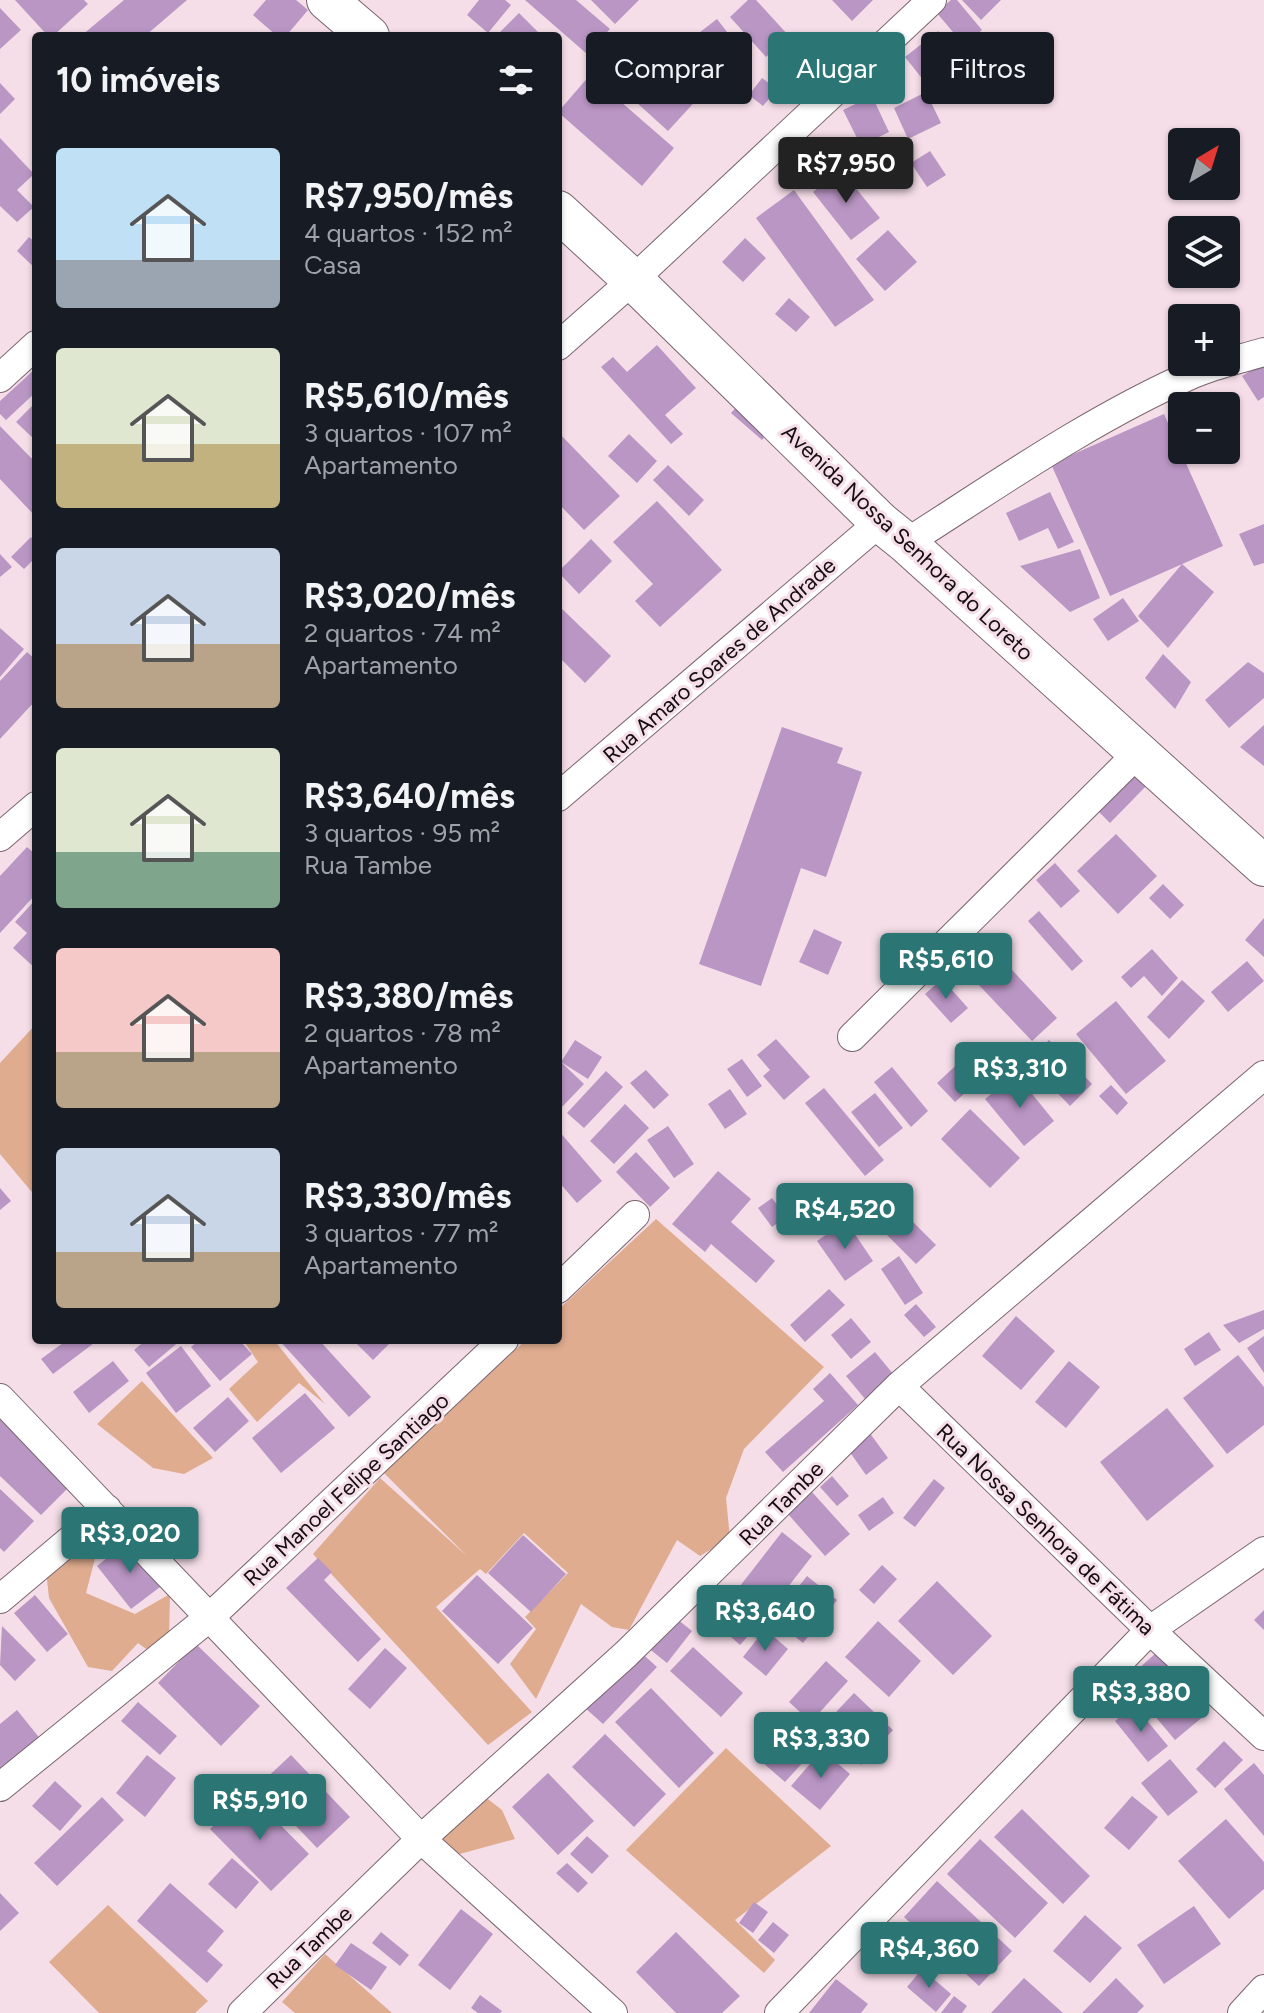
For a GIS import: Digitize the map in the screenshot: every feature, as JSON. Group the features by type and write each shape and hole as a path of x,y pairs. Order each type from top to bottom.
{"street":[{"path":"327,0 364,32"},
{"path":"562,342 932,0"},
{"name":"Avenida Nossa Senhora do Loreto","path":"562,215 893,532 1264,866"},
{"path":"0,378 32,349"},
{"name":"Rua Amaro Soares de Andrade","path":"562,794 893,532 1031,460 1115,411 1197,373 1264,352"},
{"path":"852,1037 1139,752"},
{"path":"0,837 32,809"},
{"name":"Rua Tambe","path":"242,2013 421,1839 637,1644 899,1386 1264,1075"},
{"path":"562,1285 635,1215"},
{"name":"Rua Manoel Felipe Santiago","path":"0,1787 211,1616 500,1344"},
{"name":"Rua Nossa Senhora de Fátima","path":"899,1386 1264,1736"},
{"path":"0,1398 421,1839 613,2013"},
{"path":"0,1599 107,1509"},
{"path":"779,2013 1150,1630 1264,1551"},
{"path":"1242,2013 1264,1989"}],"shaded area":[{"path":"32,1028 32,1192 0,1154 0,1063"},
{"path":"656,1219 824,1367 744,1449 726,1498 730,1538 700,1556 677,1540 629,1630 612,1627 581,1604 536,1699 510,1664 536,1629 525,1617 568,1573 524,1533 486,1574 480,1569 436,1607 532,1712 488,1745 313,1554 380,1478 467,1556 384,1473 522,1344 562,1344 562,1306"},
{"path":"246,1344 277,1344 325,1404 299,1383 257,1422 229,1389 258,1362"},
{"path":"142,1381 213,1458 184,1474 153,1468 97,1424"},
{"path":"98,1547 86,1593 135,1614 170,1594 169,1638 146,1649 138,1643 112,1671 88,1667 49,1598 46,1570 81,1548"},
{"path":"726,1748 831,1846 735,1920 775,1960 764,1973 626,1850"},
{"path":"480,1793 502,1810 515,1839 456,1855 430,1825"},
{"path":"108,1905 208,2001 195,2013 99,2013 49,1962"},
{"path":"325,1954 392,2013 295,2013 282,2002"}],"building":[{"path":"15,0 84,0 88,4 57,32 44,32"},
{"path":"124,0 187,0 150,32 86,32"},
{"path":"266,0 296,0 308,10 289,32 272,32 253,15"},
{"path":"479,0 505,0 511,5 489,32 467,15"},
{"path":"525,0 576,0 610,29 607,32 586,32 586,53"},
{"path":"591,0 639,0 615,24"},
{"path":"748,0 756,0 785,32 768,32 766,57 752,41 752,32 744,32 730,17"},
{"path":"832,0 873,0 852,21"},
{"path":"951,0 957,0 982,30 953,32 936,12"},
{"path":"962,0 1001,0 981,20"},
{"path":"0,8 21,30 0,49"},
{"path":"519,13 538,32 500,32"},
{"path":"717,19 727,32 700,32"},
{"path":"921,44 921,77 905,57"},
{"path":"762,78 768,82 768,100 763,106 752,97 752,91"},
{"path":"586,80 586,104 623,104 674,148 642,186 562,116 562,107"},
{"path":"0,83 15,99 0,114"},
{"path":"921,94 921,104 932,104 941,123 908,139 894,108"},
{"path":"638,104 693,104 668,131"},
{"path":"855,104 876,104 889,132 861,146 843,110"},
{"path":"0,138 32,172 32,176 17,190 32,209 17,222 0,206"},
{"path":"930,151 946,175 927,187 911,163"},
{"path":"841,170 880,218 851,240 813,192"},
{"path":"794,190 874,300 835,327 756,218"},
{"path":"888,230 917,262 885,291 856,259"},
{"path":"29,237 32,240 32,265 17,251"},
{"path":"745,238 766,258 743,282 722,262"},
{"path":"789,298 810,317 796,332 775,314"},
{"path":"657,345 696,388 665,415 683,434 671,444 601,367 613,357 627,372"},
{"path":"1264,362 1264,397 1258,401 1242,376"},
{"path":"32,372 32,396 6,420 0,414 0,401"},
{"path":"742,401 772,427 762,440 731,413"},
{"path":"32,406 32,437 16,422"},
{"path":"1164,414 1168,423 1168,464 1186,464 1223,546 1110,596 1051,464"},
{"path":"0,426 32,459 32,513 0,479"},
{"path":"629,434 657,461 637,483 608,456"},
{"path":"562,436 620,496 584,530 562,507"},
{"path":"668,465 704,500 689,516 653,480"},
{"path":"1050,492 1074,542 1058,549 1048,528 1019,541 1006,513"},
{"path":"657,501 722,570 660,627 635,601 653,584 613,542"},
{"path":"1264,524 1264,563 1254,566 1239,534"},
{"path":"32,538 32,561 24,569 11,557"},
{"path":"591,539 612,561 579,594 562,576 562,568"},
{"path":"1080,549 1100,598 1070,612 1020,566"},
{"path":"0,554 12,567 0,577"},
{"path":"1182,564 1214,592 1168,648 1138,616"},
{"path":"1123,598 1139,621 1108,641 1093,619"},
{"path":"562,609 611,656 585,683 562,660"},
{"path":"0,628 24,649 0,677"},
{"path":"27,652 32,656 32,704 0,739 0,681"},
{"path":"1163,654 1191,682 1175,709 1145,678"},
{"path":"1248,662 1264,673 1264,698 1229,728 1205,700"},
{"path":"1264,725 1264,766 1240,747"},
{"path":"782,727 843,748 837,763 862,772 826,877 801,868 761,986 699,964"},
{"path":"1135,766 1151,781 1110,823 1094,807"},
{"path":"1116,834 1157,876 1118,914 1077,871"},
{"path":"27,847 32,851 32,898 0,933 0,876"},
{"path":"1055,863 1080,891 1061,908 1036,880"},
{"path":"1163,884 1184,905 1170,919 1149,898"},
{"path":"32,903 32,965 13,948 27,933 15,922"},
{"path":"1039,911 1083,961 1072,971 1028,921"},
{"path":"1264,918 1264,957 1245,940"},
{"path":"814,929 842,942 828,975 799,962"},
{"path":"983,939 1057,1018 1032,1041 958,963"},
{"path":"1152,949 1178,978 1162,996 1144,976 1131,988 1121,977"},
{"path":"1247,961 1264,981 1228,1012 1211,992"},
{"path":"942,979 968,1008 951,1023 925,994"},
{"path":"1182,980 1205,1001 1169,1039 1147,1017"},
{"path":"1116,1001 1166,1061 1126,1094 1076,1034"},
{"path":"776,1039 810,1077 784,1100 763,1076 770,1070 757,1055"},
{"path":"575,1040 602,1057 588,1079 562,1060"},
{"path":"1049,1040 1092,1084 1070,1106 1027,1061"},
{"path":"965,1057 983,1077 955,1102 937,1083"},
{"path":"742,1059 762,1086 747,1097 727,1069"},
{"path":"562,1063 584,1084 562,1107"},
{"path":"892,1067 928,1111 911,1127 874,1082"},
{"path":"646,1070 669,1095 654,1109 630,1083"},
{"path":"606,1071 623,1087 584,1128 567,1113"},
{"path":"1016,1074 1054,1121 1024,1146 985,1099"},
{"path":"1111,1085 1128,1103 1117,1115 1099,1096"},
{"path":"824,1088 884,1160 865,1176 805,1103"},
{"path":"730,1089 747,1114 725,1129 708,1104"},
{"path":"875,1093 903,1128 879,1147 851,1112"},
{"path":"625,1104 649,1128 614,1164 590,1141"},
{"path":"970,1109 1020,1158 990,1188 941,1139"},
{"path":"668,1126 694,1164 674,1178 647,1140"},
{"path":"562,1135 602,1181 577,1203 562,1186"},
{"path":"636,1152 670,1188 650,1207 616,1172"},
{"path":"718,1171 751,1199 731,1222 775,1261 756,1283 711,1244 705,1252 672,1224"},
{"path":"0,1188 11,1201 0,1210"},
{"path":"882,1191 936,1245 916,1264 862,1210"},
{"path":"772,1198 786,1217 772,1227 758,1208"},
{"path":"846,1221 873,1261 845,1281 817,1241"},
{"path":"899,1256 923,1293 905,1305 881,1269"},
{"path":"829,1289 845,1305 805,1342 790,1325"},
{"path":"916,1304 936,1327 924,1337 904,1315"},
{"path":"1264,1310 1264,1329 1239,1343 1223,1325"},
{"path":"1016,1316 1055,1351 1021,1390 982,1356"},
{"path":"851,1318 871,1342 851,1359 831,1335"},
{"path":"1209,1332 1221,1350 1195,1366 1184,1349"},
{"path":"1264,1336 1264,1373 1247,1348"},
{"path":"62,1344 93,1344 53,1374 41,1359"},
{"path":"141,1344 176,1344 149,1367 134,1350"},
{"path":"194,1344 243,1344 252,1354 220,1381 191,1347"},
{"path":"283,1344 323,1344 371,1397 349,1417"},
{"path":"357,1344 389,1344 373,1360"},
{"path":"181,1346 211,1386 176,1413 146,1373"},
{"path":"875,1352 899,1381 870,1405 846,1376"},
{"path":"1238,1355 1264,1387 1264,1425 1227,1454 1183,1398"},
{"path":"113,1361 129,1381 89,1413 73,1392"},
{"path":"1069,1361 1100,1387 1066,1428 1035,1402"},
{"path":"830,1373 858,1405 783,1472 765,1452 824,1401 813,1389"},
{"path":"305,1393 335,1428 281,1473 252,1438"},
{"path":"228,1397 249,1421 215,1452 193,1428"},
{"path":"1167,1408 1214,1466 1147,1521 1100,1462"},
{"path":"0,1416 71,1485 41,1515 0,1476"},
{"path":"869,1432 888,1458 866,1475 847,1448"},
{"path":"832,1476 849,1496 837,1506 820,1487"},
{"path":"934,1479 945,1488 915,1527 903,1518"},
{"path":"0,1489 34,1521 4,1552 0,1548"},
{"path":"812,1492 850,1534 825,1556 788,1514"},
{"path":"883,1497 894,1513 869,1531 858,1515"},
{"path":"782,1532 812,1556 770,1610 740,1586"},
{"path":"523,1535 566,1574 531,1612 488,1573"},
{"path":"129,1540 164,1584 131,1609 97,1566"},
{"path":"318,1558 332,1572 324,1580 381,1639 358,1662 286,1588"},
{"path":"882,1565 897,1579 874,1604 859,1590"},
{"path":"477,1575 533,1628 498,1664 442,1611"},
{"path":"807,1576 837,1600 803,1643 773,1619"},
{"path":"937,1581 992,1636 953,1675 898,1621"},
{"path":"735,1592 764,1618 740,1645 711,1619"},
{"path":"35,1595 68,1634 47,1652 14,1613"},
{"path":"1264,1610 1264,1630 1254,1620"},
{"path":"672,1615 692,1631 667,1663 647,1647"},
{"path":"878,1621 921,1661 889,1697 845,1657"},
{"path":"2,1626 36,1660 15,1681 0,1665"},
{"path":"765,1629 788,1649 766,1676 743,1657"},
{"path":"196,1644 260,1706 221,1746 158,1683"},
{"path":"693,1647 743,1693 721,1717 670,1671"},
{"path":"385,1648 407,1668 370,1709 348,1689"},
{"path":"637,1649 657,1667 603,1724 584,1707"},
{"path":"1157,1652 1182,1677 1151,1706 1126,1680"},
{"path":"826,1661 848,1681 811,1722 789,1702"},
{"path":"651,1688 714,1753 679,1788 615,1722"},
{"path":"1184,1690 1205,1715 1175,1740 1154,1715"},
{"path":"854,1693 893,1730 861,1765 821,1728"},
{"path":"138,1702 177,1736 160,1755 121,1721"},
{"path":"1134,1705 1168,1746 1148,1762 1115,1721"},
{"path":"17,1710 42,1741 0,1775 0,1724"},
{"path":"785,1720 816,1748 785,1782 754,1755"},
{"path":"605,1734 666,1794 634,1827 572,1767"},
{"path":"1224,1741 1243,1760 1215,1788 1196,1769"},
{"path":"822,1750 850,1774 820,1810 791,1786"},
{"path":"147,1755 176,1778 145,1817 116,1793"},
{"path":"291,1755 350,1817 317,1848 258,1786"},
{"path":"1170,1759 1198,1792 1168,1816 1141,1783"},
{"path":"1254,1763 1264,1775 1264,1836 1224,1789"},
{"path":"548,1773 594,1821 558,1855 512,1807"},
{"path":"55,1781 82,1806 60,1831 32,1806"},
{"path":"248,1792 309,1854 271,1891 210,1829"},
{"path":"1132,1796 1158,1817 1129,1850 1104,1828"},
{"path":"102,1797 124,1820 57,1886 34,1863"},
{"path":"1022,1809 1090,1876 1063,1904 994,1837"},
{"path":"1226,1819 1264,1862 1264,1889 1229,1919 1178,1861"},
{"path":"587,1836 609,1856 592,1874 570,1854"},
{"path":"980,1839 1048,1903 1015,1938 947,1874"},
{"path":"232,1858 259,1882 236,1909 208,1884"},
{"path":"567,1863 588,1883 578,1893 556,1873"},
{"path":"937,1881 1012,1951 979,1986 904,1917"},
{"path":"170,1883 224,1931 207,1951 223,1965 207,1983 137,1921"},
{"path":"0,1893 19,1913 0,1931"},
{"path":"754,1902 768,1912 753,1933 739,1923"},
{"path":"1194,1906 1221,1944 1164,1984 1137,1945"},
{"path":"461,1909 493,1934 450,1990 418,1965"},
{"path":"1085,1915 1122,1948 1090,1983 1053,1951"},
{"path":"773,1922 789,1935 774,1953 758,1940"},
{"path":"381,1932 409,1955 400,1966 372,1943"},
{"path":"676,1932 740,1996 722,2013 676,2013 636,1972"},
{"path":"351,1943 387,1967 371,1990 335,1965"},
{"path":"922,1969 951,1994 936,2012 907,1987"},
{"path":"1024,1978 1063,2013 991,2013"},
{"path":"1116,1978 1144,2006 1137,2013 1082,2013"},
{"path":"836,1979 868,2004 861,2013 809,2013"},
{"path":"480,1995 502,2011 478,2013 471,2008"},
{"path":"954,1996 967,2006 962,2013 941,2013"}]}
